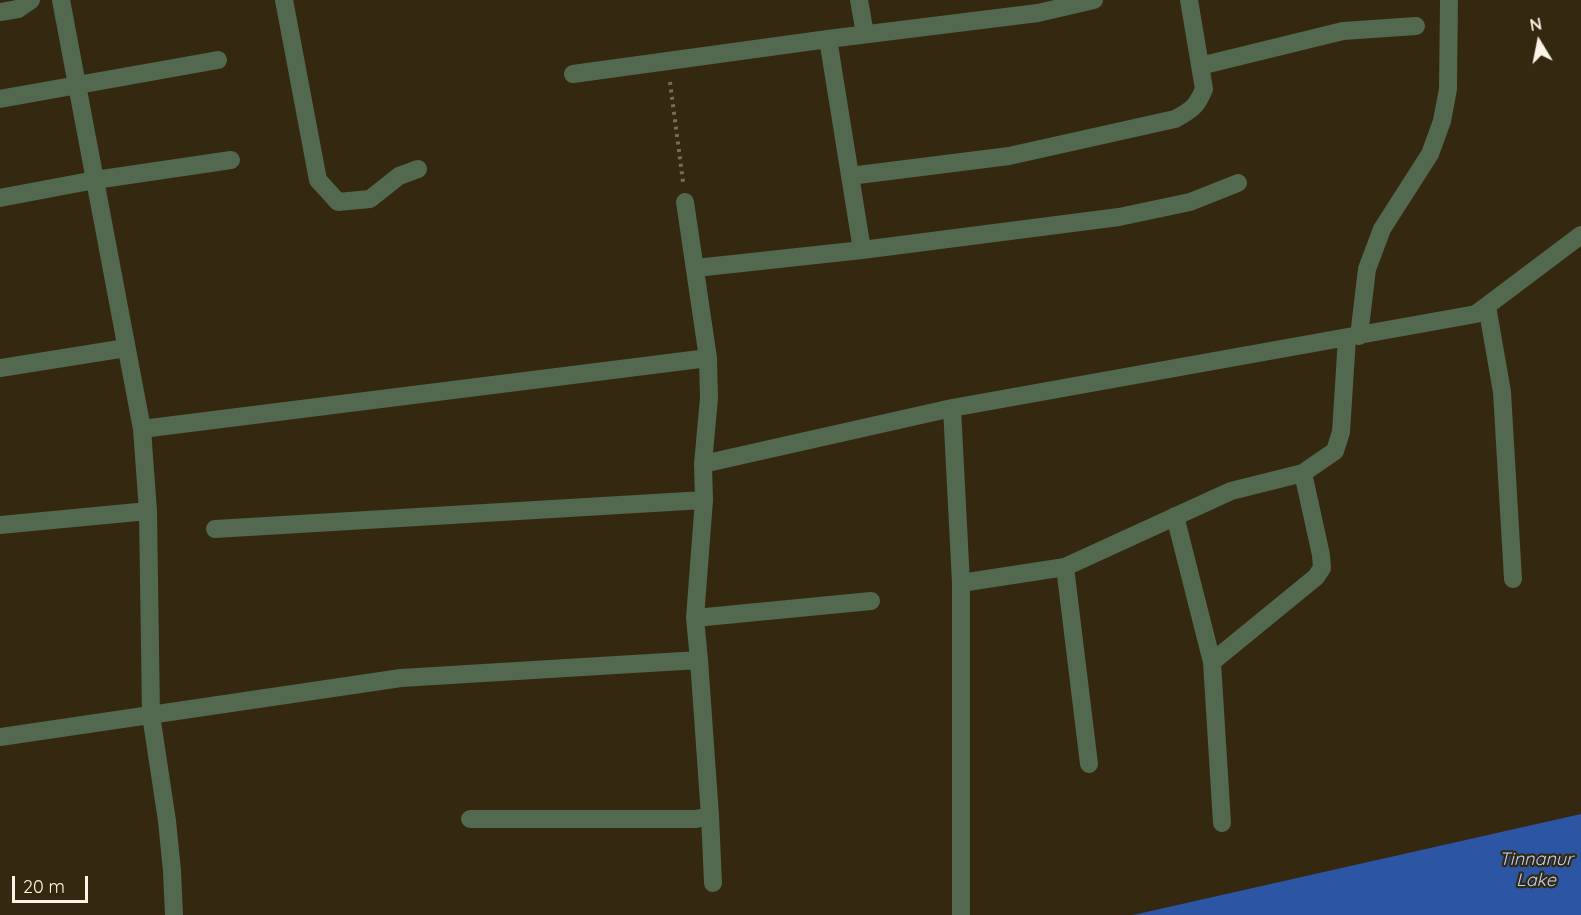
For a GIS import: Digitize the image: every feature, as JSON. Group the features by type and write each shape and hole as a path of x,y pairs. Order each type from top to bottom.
{"street":[{"path":"0,12 18,9 31,0"},
{"path":"61,0 142,429 148,511 151,715 167,821 174,915"},
{"path":"284,0 318,180 338,202 370,199 399,176 418,169"},
{"path":"859,0 865,34"},
{"path":"573,74 1038,13 1094,0"},
{"path":"850,176 1009,156 1175,119 1192,110 1204,89 1190,0"},
{"path":"961,583 1065,567 1231,491 1303,472 1335,451 1341,432 1353,337 1367,269 1382,228 1430,154 1442,121 1448,89 1449,0"},
{"path":"1200,66 1343,32 1416,26"},
{"path":"828,39 862,250"},
{"path":"0,99 218,60"},
{"path":"0,198 95,180 231,160"},
{"path":"696,268 862,250 1119,217 1190,202 1238,183"},
{"path":"685,202 708,358 709,398 703,464 704,500 695,618 713,883"},
{"path":"703,464 952,408 1476,314 1581,235"},
{"path":"1487,306 1502,392 1513,579"},
{"path":"0,368 126,348"},
{"path":"142,429 708,358"},
{"path":"952,408 961,583 961,915"},
{"path":"1212,662 1316,577 1322,568 1303,472"},
{"path":"215,529 704,500"},
{"path":"0,525 148,511"},
{"path":"1175,516 1212,662 1222,823"},
{"path":"1065,567 1089,764"},
{"path":"695,618 871,601"},
{"path":"0,737 401,678 699,660"},
{"path":"470,819 696,819 710,816"}],"path":[{"path":"668,61 685,202"}],"water":[{"name":"Tinnanur Lake","path":"1581,814 1581,915 1133,915"}]}
